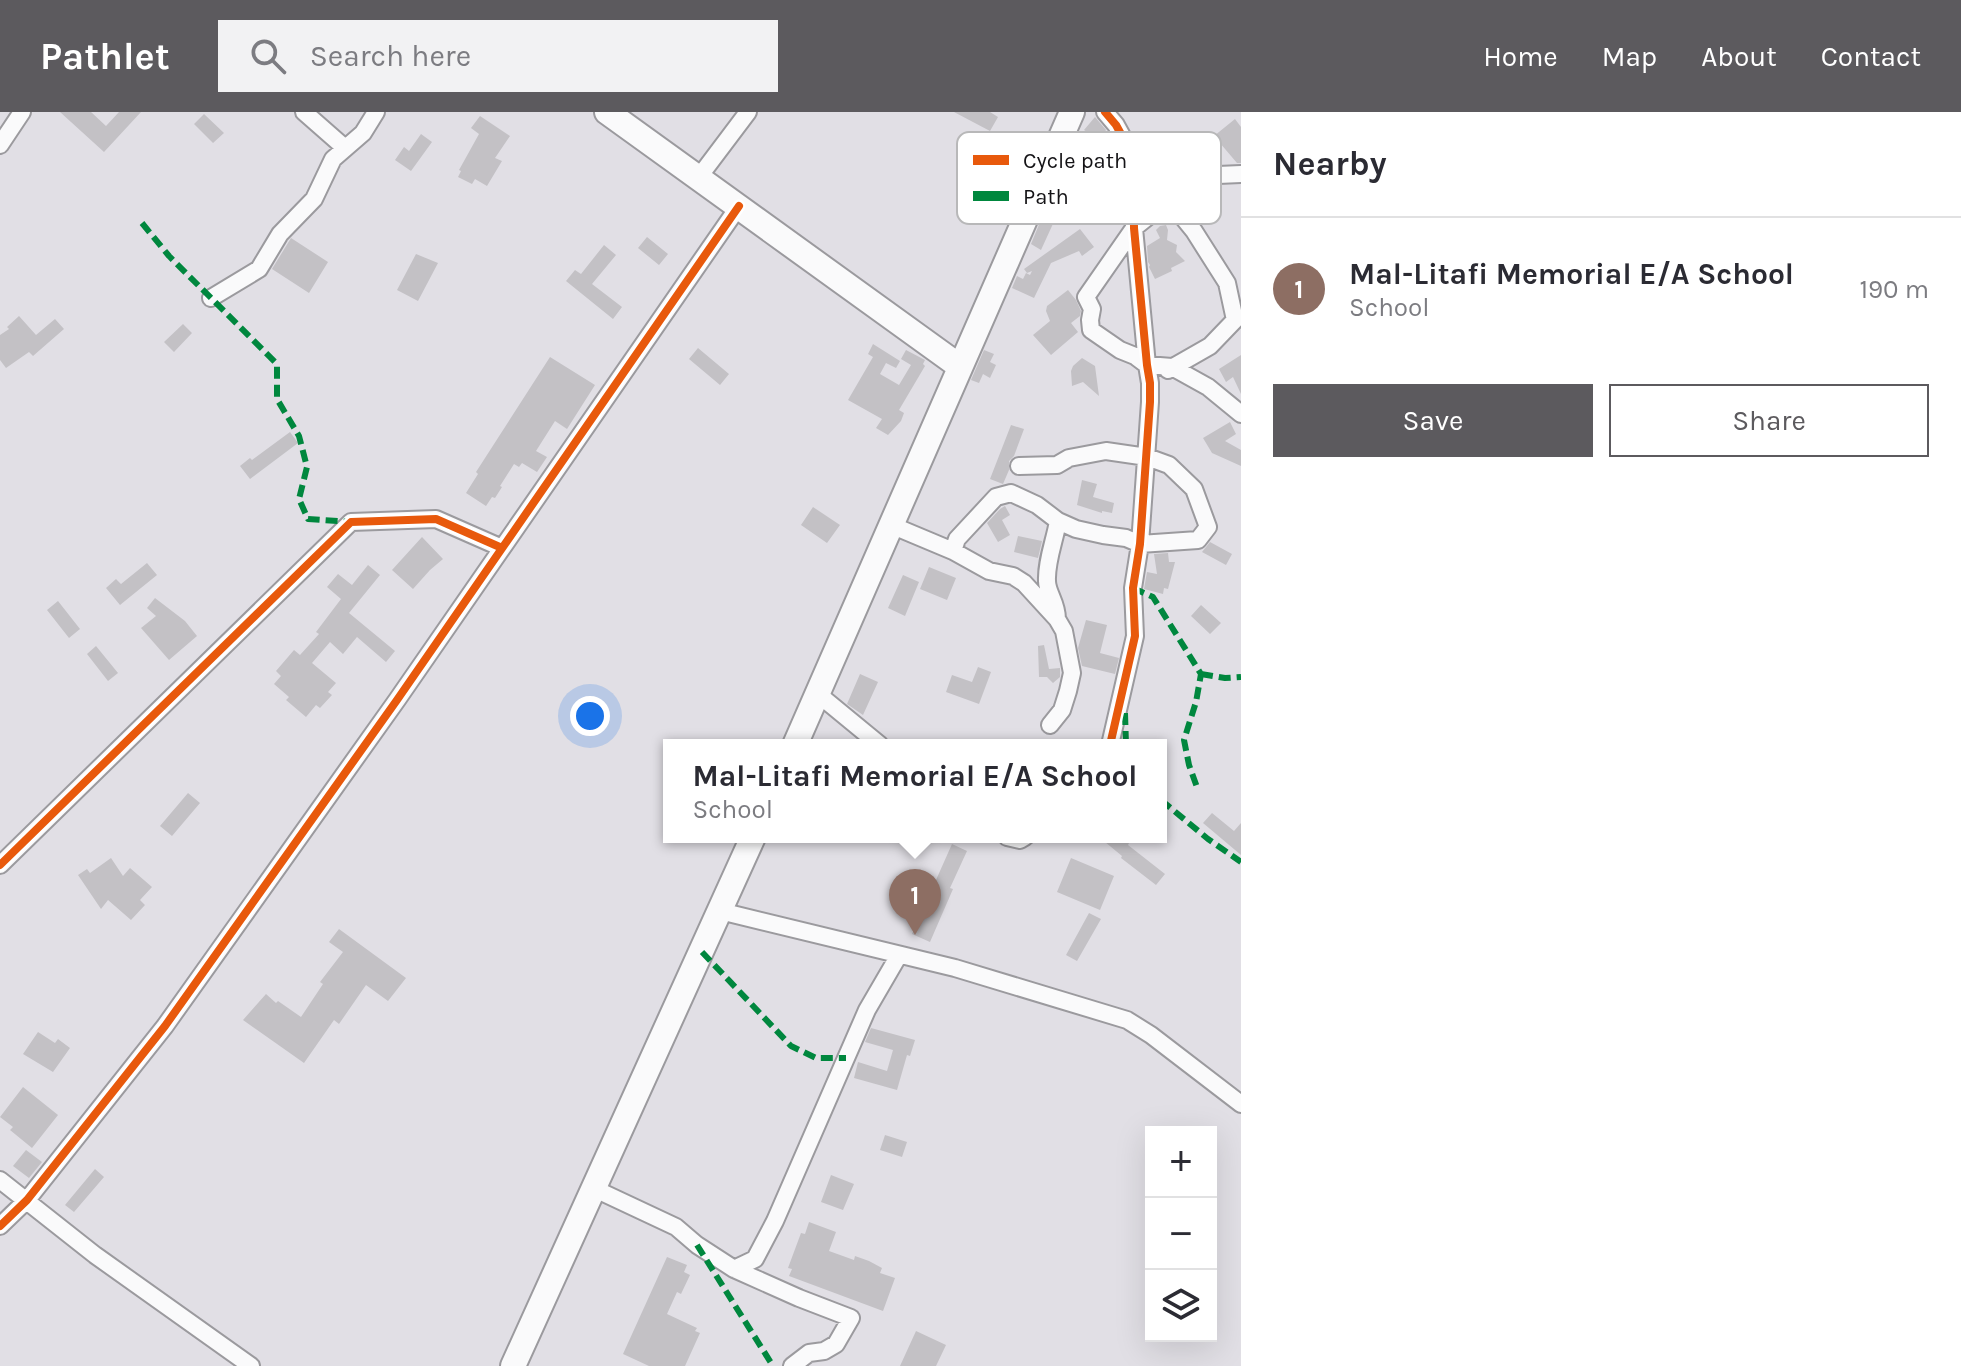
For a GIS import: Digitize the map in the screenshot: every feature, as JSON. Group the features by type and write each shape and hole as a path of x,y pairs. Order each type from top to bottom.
{"main road":[{"path":"607,112 959,366"},
{"path":"1063,132 1072,112"},
{"path":"798,739 1022,224"},
{"path":"513,1366 750,843"}],"street":[{"path":"0,145 22,112"},
{"path":"304,112 345,148"},
{"path":"211,298 259,269 280,234 314,199 333,159 363,133 376,112"},
{"path":"699,177 748,112"},
{"path":"1105,112 1120,132"},
{"path":"1221,175 1241,174"},
{"path":"0,1226 27,1200 165,1026 739,206"},
{"path":"1111,739 1135,636 1133,588 1147,457 1150,383 1134,224"},
{"path":"1139,224 1086,297 1092,309 1091,330 1147,365 1172,367 1208,387 1241,414"},
{"path":"1188,224 1241,300"},
{"path":"1150,383 1210,346 1235,320 1227,283"},
{"path":"953,551 957,539 996,497 1011,493 1076,529 1126,538 1140,544 1198,540 1208,527 1194,489 1169,465 1147,457 1106,451 1069,458 1057,465 1019,466"},
{"path":"0,865 351,522 436,519 502,548"},
{"path":"1057,619 1054,600 1046,584 1058,521"},
{"path":"891,525 953,551 989,571 1013,576 1024,583 1057,619 1064,631 1072,673 1062,710 1050,725"},
{"path":"818,694 873,739"},
{"path":"720,911 955,968 1127,1020 1241,1104"},
{"path":"734,1269 755,1259 775,1221 867,1010 899,955"},
{"path":"0,1180 95,1255 251,1366"},
{"path":"595,1189 676,1227 734,1269 851,1318 836,1344 824,1351 809,1353 792,1366"}],"building":[{"path":"60,112 91,112 106,126 119,112 141,112 104,152"},
{"path":"954,112 990,112 998,117 990,131"},
{"path":"204,114 224,133 213,143 194,124"},
{"path":"480,116 510,136 495,158 502,161 487,186 475,179 472,184 458,177 479,134 471,128"},
{"path":"1095,117 1106,130 1087,132 1084,130"},
{"path":"1235,119 1241,127 1241,163 1237,163 1221,144 1219,132"},
{"path":"421,134 432,142 411,171 395,160 404,147 409,151"},
{"path":"1039,224 1053,224 1041,250 1031,244"},
{"path":"1166,225 1167,240 1177,245 1176,252 1185,261 1155,279 1149,267 1147,246 1160,238 1156,230"},
{"path":"1080,229 1094,247 1082,256 1079,251 1051,263 1034,298 1012,288 1017,276 1023,279 1026,273 1030,275 1032,271 1027,273 1024,269"},
{"path":"647,237 668,254 659,265 638,248"},
{"path":"291,238 328,262 309,293 272,269"},
{"path":"604,245 616,255 592,284 622,307 613,319 566,281 575,270 581,274"},
{"path":"416,254 438,263 418,301 397,290"},
{"path":"1068,290 1081,311 1080,316 1071,323 1078,332 1051,355 1033,335 1050,321 1047,306"},
{"path":"19,316 36,335 55,319 64,329 33,356 29,352 6,368 0,360 0,335"},
{"path":"183,324 192,333 174,352 164,342"},
{"path":"873,344 900,361 896,368 886,363 880,374 899,385 911,365 901,359 906,350 925,360 925,366 899,410 904,413 901,421 888,435 876,428 882,419 848,400 873,357 868,354"},
{"path":"698,348 729,374 720,385 689,359"},
{"path":"984,350 994,354 990,362 996,365 990,378 983,374 979,383 971,380"},
{"path":"1241,355 1241,394 1233,377 1226,382 1219,369"},
{"path":"550,357 595,385 567,429 555,421 536,451 547,457 537,472 522,463 519,467 514,464 495,498 492,497 486,506 466,493 478,474 476,472"},
{"path":"1082,358 1095,366 1099,396 1083,382 1072,386 1071,371"},
{"path":"1230,422 1236,434 1225,441 1241,450 1241,466 1212,453 1203,438"},
{"path":"1011,425 1024,429 1014,456 1009,461 1003,484 990,479"},
{"path":"290,432 298,443 250,479 240,466"},
{"path":"1082,480 1097,484 1093,497 1114,503 1112,513 1077,505"},
{"path":"1005,506 1010,515 1002,520 1010,535 998,542 987,523"},
{"path":"813,507 840,525 827,543 801,525"},
{"path":"1018,536 1042,541 1038,558 1014,552"},
{"path":"422,537 443,559 413,589 392,570"},
{"path":"1210,542 1232,554 1226,565 1202,552"},
{"path":"1168,553 1169,562 1175,562 1168,589 1164,588 1163,594 1144,589 1147,572 1157,574 1154,554"},
{"path":"147,563 157,575 120,605 106,588 116,579 121,584"},
{"path":"368,565 380,575 349,613 395,651 386,662 357,637 343,654 330,642 312,663 336,683 328,692 332,695 320,708 316,705 306,717 286,700 289,697 274,684 281,676 276,671 294,650 300,655 319,634 316,632 341,599 327,587 338,574 352,585"},
{"path":"929,567 956,578 947,600 920,589"},
{"path":"903,575 919,582 905,616 888,608"},
{"path":"155,598 185,621 197,636 169,660 141,628 156,616 147,608"},
{"path":"58,601 80,629 69,638 47,610"},
{"path":"1201,605 1221,623 1210,634 1191,616"},
{"path":"1086,620 1107,625 1100,653 1119,658 1115,674 1082,666 1078,648"},
{"path":"1044,645 1049,669 1060,668 1060,677 1053,683 1047,677 1039,677 1038,646"},
{"path":"96,646 118,673 108,681 87,654"},
{"path":"978,667 991,672 979,704 946,692 952,675 972,682"},
{"path":"860,674 878,682 863,715 847,704"},
{"path":"188,793 200,803 172,836 160,826"},
{"path":"1212,813 1234,831 1241,823 1241,855 1203,823"},
{"path":"1106,843 1129,843 1165,874 1156,885"},
{"path":"952,844 967,851 930,942 912,934"},
{"path":"111,858 123,876 130,868 152,887 140,900 145,905 131,920 108,900 101,909 78,875 87,869 90,873"},
{"path":"1071,858 1114,876 1100,910 1057,892"},
{"path":"1089,913 1101,919 1077,961 1066,955"},
{"path":"339,929 406,978 388,1001 366,985 339,1024 334,1020 304,1063 243,1020 266,994 301,1017 323,984 320,982 343,952 329,942"},
{"path":"871,1028 915,1040 910,1056 907,1055 897,1090 854,1078 858,1062 887,1071 893,1050 865,1042"},
{"path":"38,1032 55,1043 58,1039 70,1048 53,1072 23,1054"},
{"path":"23,1087 58,1115 32,1148 0,1117"},
{"path":"885,1135 907,1142 902,1157 880,1150"},
{"path":"26,1150 42,1162 29,1178 13,1166"},
{"path":"95,1169 104,1177 74,1212 65,1205"},
{"path":"831,1175 854,1184 843,1210 821,1202"},
{"path":"809,1222 836,1232 829,1251 854,1260 855,1256 869,1261 882,1268 880,1273 895,1278 883,1311 789,1276 792,1269 788,1268 801,1233 805,1234"},
{"path":"667,1257 687,1265 684,1272 690,1275 681,1294 677,1292 667,1314 697,1328 695,1331 700,1333 685,1366 649,1366 623,1354"},
{"path":"916,1331 946,1345 936,1366 900,1366"}],"marked path":[{"path":"142,223 169,256 277,364 277,399 299,436 307,467 299,499 308,519 351,522"},
{"path":"1133,588 1153,597 1201,674 1184,740 1198,790"},
{"path":"1201,674 1241,677"},
{"path":"1125,713 1126,739"},
{"path":"1167,805 1241,862"},
{"path":"702,952 791,1046 816,1058 846,1058"},
{"path":"697,1245 773,1366"}],"cycle path":[{"path":"1105,112 1120,132"},
{"path":"0,1226 27,1200 165,1026 397,700 739,206"},
{"path":"1111,739 1135,636 1133,588 1140,544 1150,402 1134,224"},
{"path":"0,865 351,522 436,519 502,548"}],"place":[{"name":"Mal-Litafi Memorial E/A School","path":"915,935"}]}
